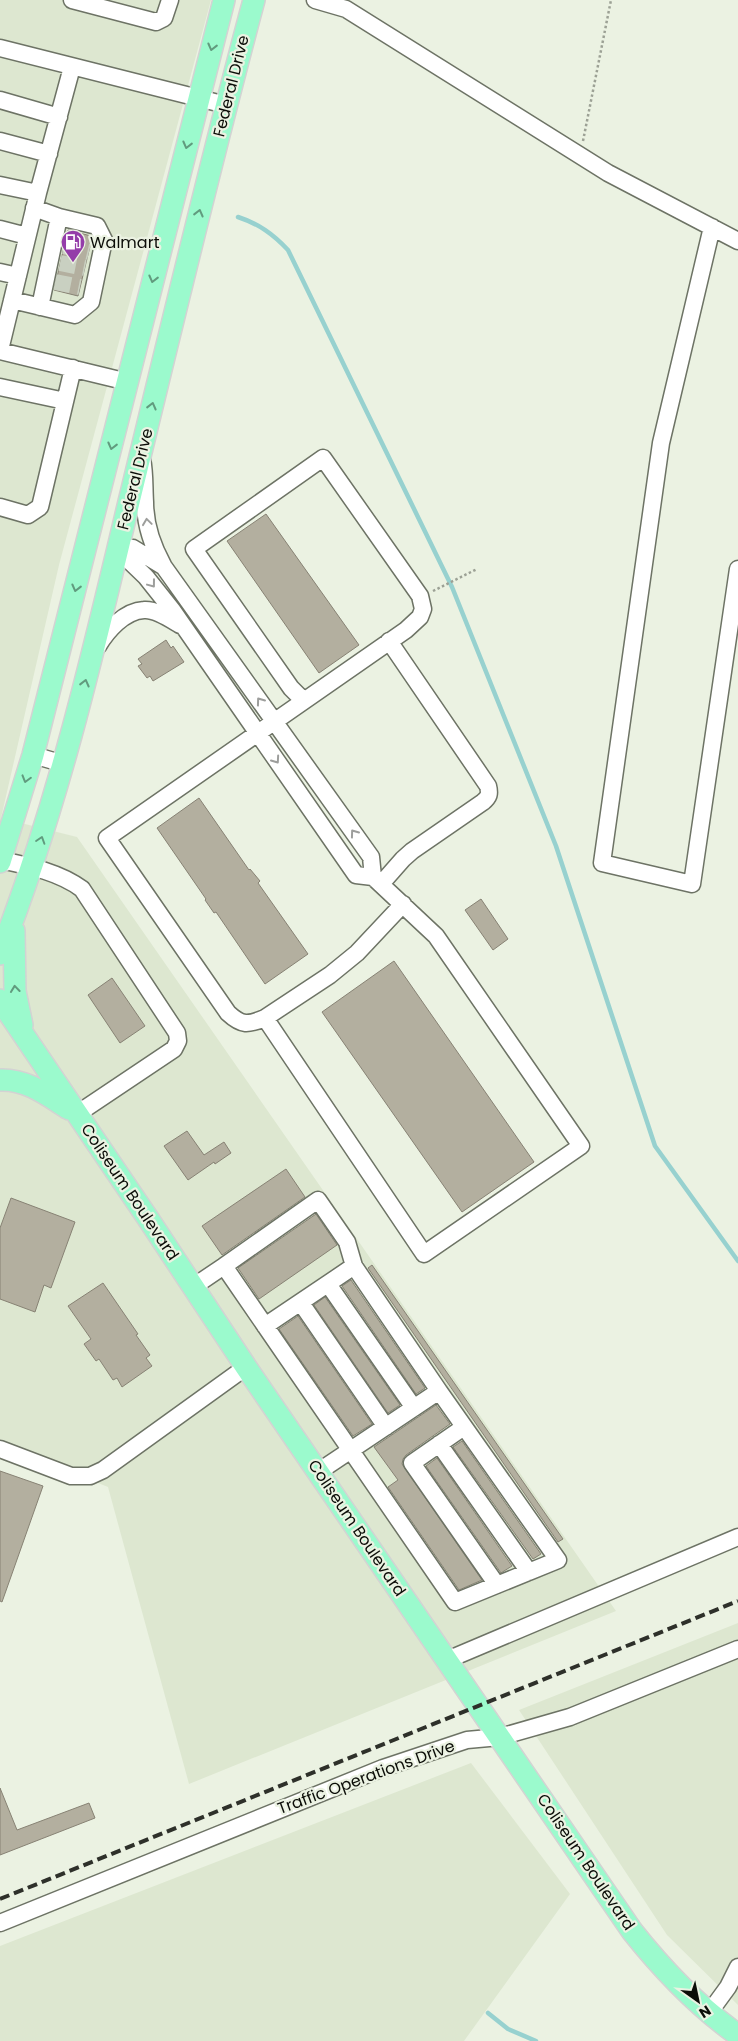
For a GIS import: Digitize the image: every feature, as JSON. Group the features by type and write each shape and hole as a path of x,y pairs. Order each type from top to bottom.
{"main road":[{"name":"Federal Drive","path":"0,861 33,755 224,0"},
{"name":"Federal Drive","path":"0,954 32,867 64,764 226,105 254,0"},
{"path":"88,541 118,550"},
{"path":"14,919 15,991 25,1037"},
{"name":"Coliseum Boulevard","path":"0,1000 246,1367 632,1931 668,1974 710,2013 738,2035"},
{"path":"0,1080 20,1081 40,1090 77,1114"}],"street":[{"path":"72,0 156,22 164,18 170,0"},
{"path":"315,0 348,5 608,173 738,241"},
{"path":"0,48 226,105"},
{"path":"72,66 18,276 7,310 0,351 128,382"},
{"path":"0,100 59,117"},
{"path":"0,141 49,154"},
{"path":"0,185 36,200 60,217 97,226 104,240 93,261 87,288 91,302 75,315 40,307 7,310"},
{"path":"40,307 51,281 57,253 60,217"},
{"path":"712,227 661,443 602,863 692,884 738,569"},
{"path":"0,229 27,236"},
{"path":"0,272 18,276"},
{"path":"0,507 28,515 40,508 73,368"},
{"path":"0,387 65,401"},
{"path":"141,453 146,481 144,502 148,528 153,547 164,567 371,857 377,880 436,936 581,1146 424,1254 265,1018"},
{"path":"304,701 291,688 194,549 323,458 422,602 423,609 420,617 389,641 304,701 274,722 107,838 228,1013 236,1020 250,1024 265,1018 330,975 357,953 402,904"},
{"path":"118,550 133,548 164,567"},
{"path":"118,550 146,576 184,626 356,876 377,880 403,859 483,802 490,792 488,786 389,641"},
{"path":"92,656 107,631 124,617 144,610 158,613 184,626"},
{"path":"33,755 64,764"},
{"path":"0,861 32,867 70,880 82,890 177,1033 178,1041 174,1049 77,1114"},
{"path":"194,1287 318,1200 347,1242 354,1266 439,1392 558,1560 455,1602 224,1266"},
{"path":"265,1326 354,1266"},
{"path":"328,1284 414,1408"},
{"path":"301,1303 386,1427"},
{"path":"0,1449 72,1476 90,1476 103,1470 246,1367"},
{"path":"318,1472 439,1392"},
{"path":"464,1427 412,1463 497,1585"},
{"path":"439,1444 529,1572"},
{"path":"447,1660 738,1538"},
{"name":"Traffic Operations Drive","path":"0,1923 383,1768 467,1740 500,1738 570,1717 738,1649"},
{"path":"710,2013 737,1971"}],"path":[{"path":"580,156 611,0"},
{"path":"438,588 477,569"}],"shaded area":[{"path":"0,0 211,0 59,565 1,818 77,837 616,1611 189,1784 108,1487 0,1443"},
{"path":"738,1623 738,2005 667,1935 519,1710"},
{"path":"471,1763 570,1894 464,2041 0,2041 0,1946"}],"building":[{"path":"68,230 91,236 92,238 78,296 54,290"},
{"path":"266,514 359,645 319,673 227,541"},
{"path":"166,640 171,648 173,646 184,662 153,681 150,676 147,678 138,666 142,664 138,659"},
{"path":"199,798 249,870 260,881 258,883 308,954 265,984 216,912 214,913 205,900 157,828"},
{"path":"481,899 508,939 493,950 465,910"},
{"path":"394,961 534,1162 462,1212 322,1012"},
{"path":"112,978 145,1026 120,1043 88,995"},
{"path":"187,1131 204,1155 224,1142 231,1153 188,1180 164,1146"},
{"path":"286,1169 305,1197 222,1255 202,1226"},
{"path":"11,1198 75,1222 51,1288 44,1285 35,1312 0,1299 0,1228"},
{"path":"316,1214 337,1245 259,1299 238,1268"},
{"path":"372,1265 563,1539 558,1542 368,1268"},
{"path":"351,1280 425,1388 416,1394 342,1286"},
{"path":"103,1283 150,1355 146,1358 152,1366 122,1387 117,1378 113,1380 99,1359 96,1361 84,1344 91,1339 68,1306"},
{"path":"325,1297 400,1405 388,1413 314,1305"},
{"path":"298,1316 372,1424 353,1436 279,1329"},
{"path":"436,1405 450,1424 406,1455 402,1464 482,1580 459,1590 388,1487 398,1480 374,1447"},
{"path":"462,1441 541,1554 533,1559 453,1447"},
{"path":"437,1458 512,1566 501,1573 426,1466"},
{"path":"0,1471 43,1486 2,1602 0,1601"},
{"path":"0,1788 17,1830 89,1803 95,1818 0,1855"}],"waterway":[{"path":"238,217 265,230 288,250 452,587 556,846 655,1146 738,1261"},
{"path":"488,2013 508,2029 536,2041"}],"tunnel":[{"path":"64,246 89,252"},
{"path":"60,263 85,268"},
{"path":"55,282 80,287"}],"railway":[{"path":"0,1899 738,1601"}],"place":[{"name":"Walmart","path":"73,263"}]}
